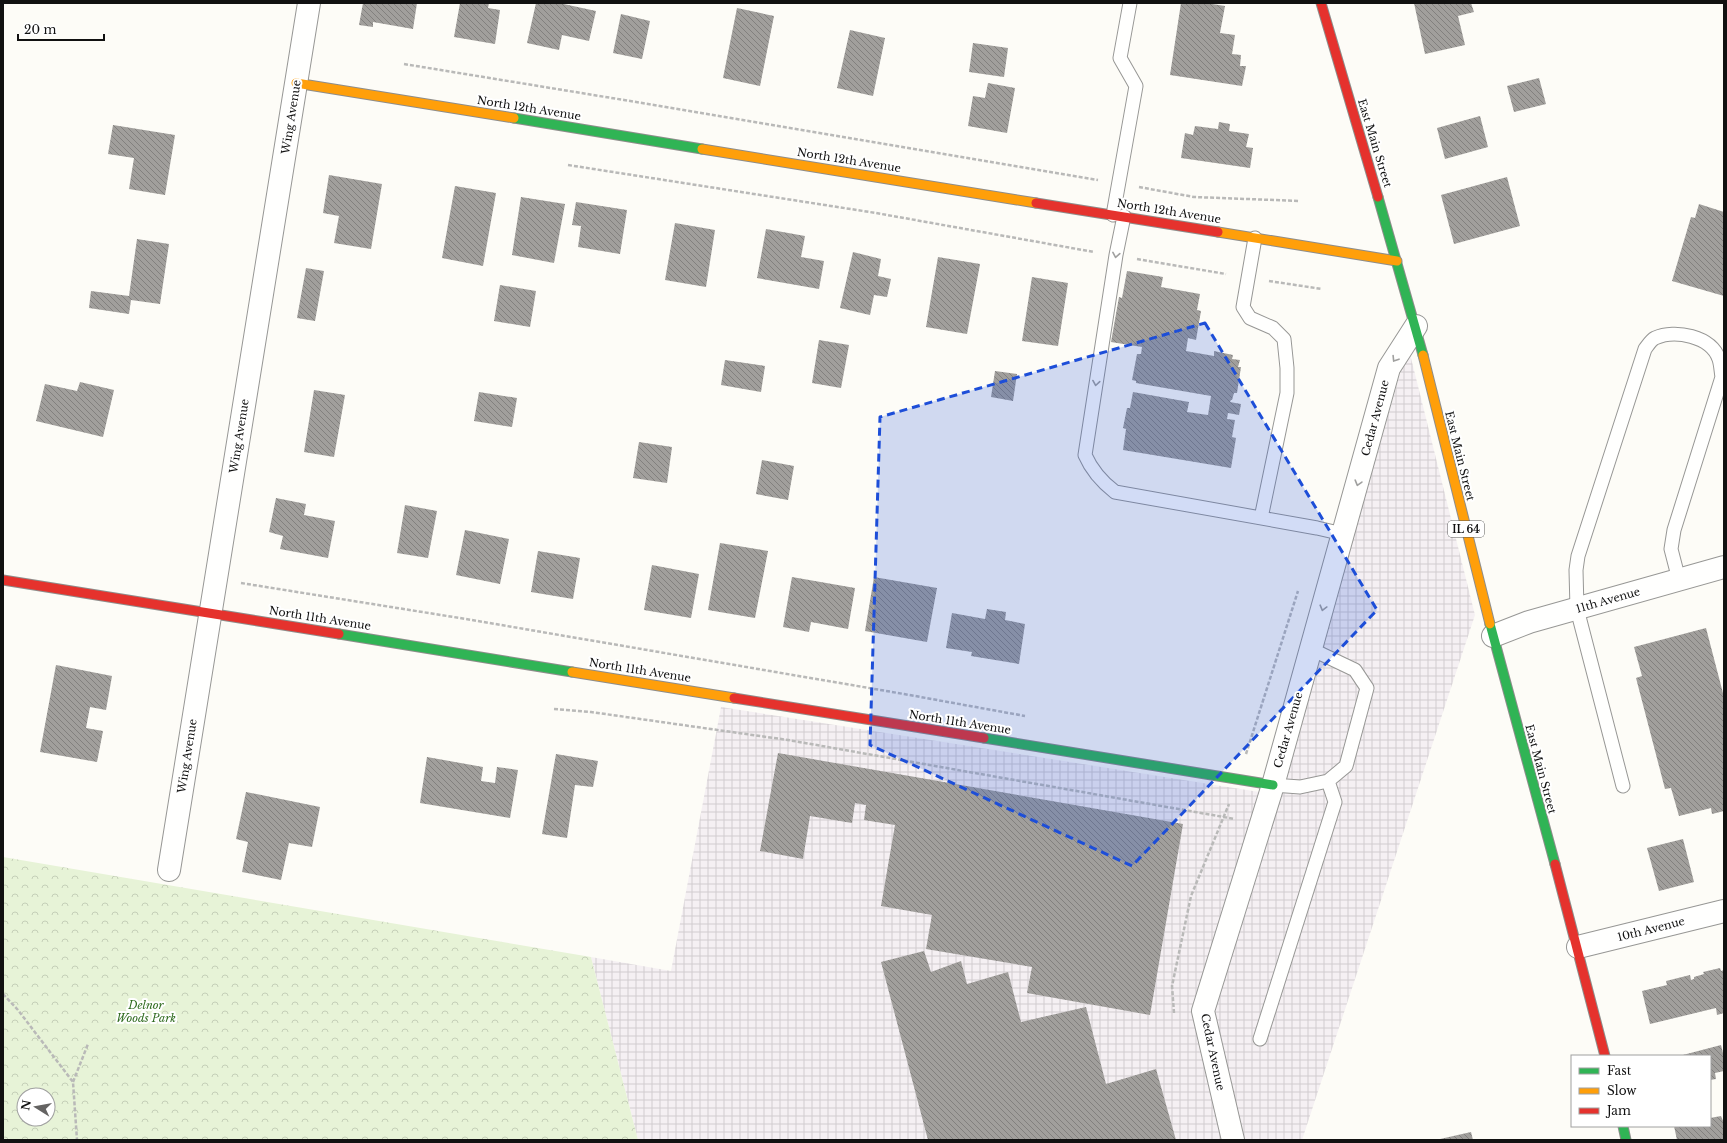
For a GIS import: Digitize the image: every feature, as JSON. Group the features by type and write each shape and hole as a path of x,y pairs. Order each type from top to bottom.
{"street":[{"name":"Wing Avenue","path":"169,870 309,3"},
{"name":"East Main Street","path":"1321,3 1416,326 1493,636 1578,947 1605,1055"},
{"name":"North 12th Avenue","path":"296,82 1397,261"},
{"name":"Cedar Avenue","path":"1233,1140 1203,1011 1273,785 1389,368 1416,326"},
{"name":"11th Avenue","path":"1493,636 1529,622 1724,567"},
{"name":"North 11th Avenue","path":"3,580 211,612 1273,785"},
{"name":"10th Avenue","path":"1578,947 1724,911"},
{"path":"1623,1127 1626,1140"}],"lane":[{"path":"1130,3 1120,58 1136,86 1118,184 1116,255 1085,456 1090,467 1104,484 1115,492 1343,534"},
{"path":"1255,238 1243,307 1250,318 1273,328 1284,339 1287,368 1287,393 1261,518"},
{"path":"1624,786 1577,609 1577,563 1645,349 1653,339 1666,334 1683,335 1699,339 1710,346 1719,358 1722,378 1674,530 1671,548 1679,580"},
{"path":"1273,785 1300,787 1328,781 1346,766 1367,688 1354,670 1311,649"},
{"path":"1260,1039 1335,802 1328,781"}],"path":[{"path":"404,64 1194,197 1300,201"},
{"path":"568,165 876,213 1322,289"},
{"path":"240,583 466,619 904,694 1026,717"},
{"path":"1174,1013 1172,986 1192,896 1239,779 1298,589"},
{"path":"554,709 592,712 788,740 1224,816 1260,826"},
{"path":"1239,752 1253,755"},
{"path":"3,994 18,1010 73,1082"},
{"path":"77,1140 73,1082 88,1044"}],"highlighted area":[{"path":"1205,323 1377,610 1132,866 870,745 880,417"}],"shaded area":[{"path":"1408,346 1475,615 1302,1140 638,1140 591,957 671,971 721,707 1279,795"}],"green space":[{"name":"Delnor Woods Park","path":"3,857 591,957 638,1140 3,1140"}],"building":[{"path":"363,3 417,3 413,29 373,22 373,27 359,25"},
{"path":"460,3 489,3 488,8 500,10 495,44 454,37"},
{"path":"536,3 559,3 596,11 589,41 562,35 559,50 527,43"},
{"path":"1181,3 1206,3 1225,6 1220,33 1235,35 1232,54 1241,55 1240,66 1246,66 1242,86 1170,75"},
{"path":"1414,3 1471,3 1474,12 1458,16 1465,45 1425,54"},
{"path":"737,8 774,16 760,86 723,78"},
{"path":"621,14 650,21 642,59 613,53"},
{"path":"850,30 885,38 873,96 837,88"},
{"path":"973,43 1008,48 1004,77 969,72"},
{"path":"1539,78 1546,104 1514,112 1507,86"},
{"path":"988,83 1015,88 1007,133 968,126 973,96 985,98"},
{"path":"1480,116 1488,147 1445,159 1437,128"},
{"path":"1219,122 1230,124 1229,131 1249,134 1246,147 1253,148 1250,168 1181,158 1185,133 1193,135 1195,126 1218,129"},
{"path":"113,125 175,135 165,195 129,189 134,158 108,154"},
{"path":"329,175 382,184 371,249 334,243 339,216 323,213"},
{"path":"1507,177 1520,226 1454,244 1441,195"},
{"path":"455,186 496,193 483,266 442,258"},
{"path":"521,197 565,204 554,263 512,255"},
{"path":"576,202 627,210 620,254 578,247 581,226 572,225"},
{"path":"1699,204 1724,212 1724,296 1672,281 1691,217 1695,218"},
{"path":"675,223 715,230 706,287 665,280"},
{"path":"766,229 805,236 801,257 824,261 819,289 757,278"},
{"path":"137,239 169,244 160,304 131,300 129,314 89,308 91,291 129,296"},
{"path":"853,252 881,259 878,276 891,279 887,297 874,295 870,315 840,308"},
{"path":"938,257 980,264 967,334 926,327"},
{"path":"306,268 324,271 315,321 297,318"},
{"path":"1127,271 1163,277 1161,287 1200,294 1197,310 1201,311 1196,340 1188,338 1186,351 1214,356 1214,351 1233,355 1232,359 1240,360 1238,367 1241,367 1237,393 1234,393 1230,402 1241,404 1239,415 1228,413 1227,419 1235,420 1232,437 1236,438 1231,468 1123,450 1126,429 1123,428 1127,408 1130,408 1133,392 1189,402 1187,412 1208,415 1211,396 1136,383 1136,381 1132,380 1137,354 1141,354 1142,347 1111,342 1119,297 1122,298"},
{"path":"1032,277 1068,283 1058,346 1022,341"},
{"path":"500,285 536,291 530,327 494,321"},
{"path":"819,340 849,345 841,388 812,383"},
{"path":"725,360 765,366 761,392 721,385"},
{"path":"995,371 1017,374 1013,401 991,397"},
{"path":"80,382 114,390 103,437 36,421 45,384 77,391"},
{"path":"314,390 345,395 334,457 304,452"},
{"path":"479,392 517,398 512,427 474,421"},
{"path":"639,442 672,447 667,483 633,478"},
{"path":"762,460 794,466 788,500 756,494"},
{"path":"276,498 306,504 304,515 335,521 328,558 280,549 283,536 269,532"},
{"path":"405,505 437,511 428,558 397,553"},
{"path":"465,530 509,539 500,584 456,575"},
{"path":"720,543 768,551 755,618 708,610"},
{"path":"538,551 580,558 573,599 531,592"},
{"path":"652,565 699,574 691,618 644,610"},
{"path":"792,577 855,588 848,629 811,622 809,632 783,627"},
{"path":"874,577 937,588 927,642 865,631"},
{"path":"987,609 1006,612 1005,620 1025,624 1019,664 971,656 972,652 946,648 952,613 985,619"},
{"path":"1706,628 1724,697 1724,811 1712,814 1711,808 1679,816 1671,788 1665,789 1636,678 1642,676 1634,647"},
{"path":"56,665 112,676 106,710 90,707 86,728 103,731 97,762 40,752"},
{"path":"778,753 1183,824 1150,1015 1027,993 1032,967 926,949 932,915 881,906 895,825 864,820 866,805 855,803 852,823 810,816 803,859 760,851"},
{"path":"556,754 598,761 593,787 575,785 567,838 542,834"},
{"path":"427,757 483,767 481,781 495,783 497,767 518,770 510,818 420,803"},
{"path":"246,792 320,807 312,847 289,843 281,880 242,872 248,842 236,839"},
{"path":"1683,839 1694,882 1659,891 1647,848"},
{"path":"924,951 931,972 961,961 967,984 1008,972 1021,1022 1086,1007 1106,1084 1156,1069 1176,1140 928,1140 881,962"},
{"path":"1720,968 1721,971 1724,970 1724,1013 1717,1015 1716,1008 1650,1024 1642,991 1667,985 1666,981 1690,975 1691,980 1694,979 1694,977 1704,974 1703,972"},
{"path":"1721,1045 1724,1057 1724,1071 1715,1073 1716,1079 1711,1080 1711,1055 1683,1055"},
{"path":"1721,1116 1724,1123 1724,1140 1677,1140 1674,1127 1711,1127 1711,1118"},
{"path":"1471,1132 1473,1140 1440,1140 1440,1139"}],"traffic: fast":[{"path":"514,118 702,149"},
{"path":"1378,197 1423,355"},
{"path":"1490,624 1555,864"},
{"path":"339,634 572,672"},
{"path":"984,738 1273,785"},
{"path":"1623,1127 1626,1140"}],"traffic: slow":[{"path":"296,83 514,118"},
{"path":"702,149 1036,203"},
{"path":"1218,232 1397,261"},
{"path":"1423,355 1490,624"},
{"path":"572,672 734,698"}],"traffic: jam":[{"path":"1321,3 1378,197"},
{"path":"1036,203 1218,232"},
{"path":"3,580 339,634"},
{"path":"734,698 984,738"},
{"path":"1555,864 1605,1055"}]}
